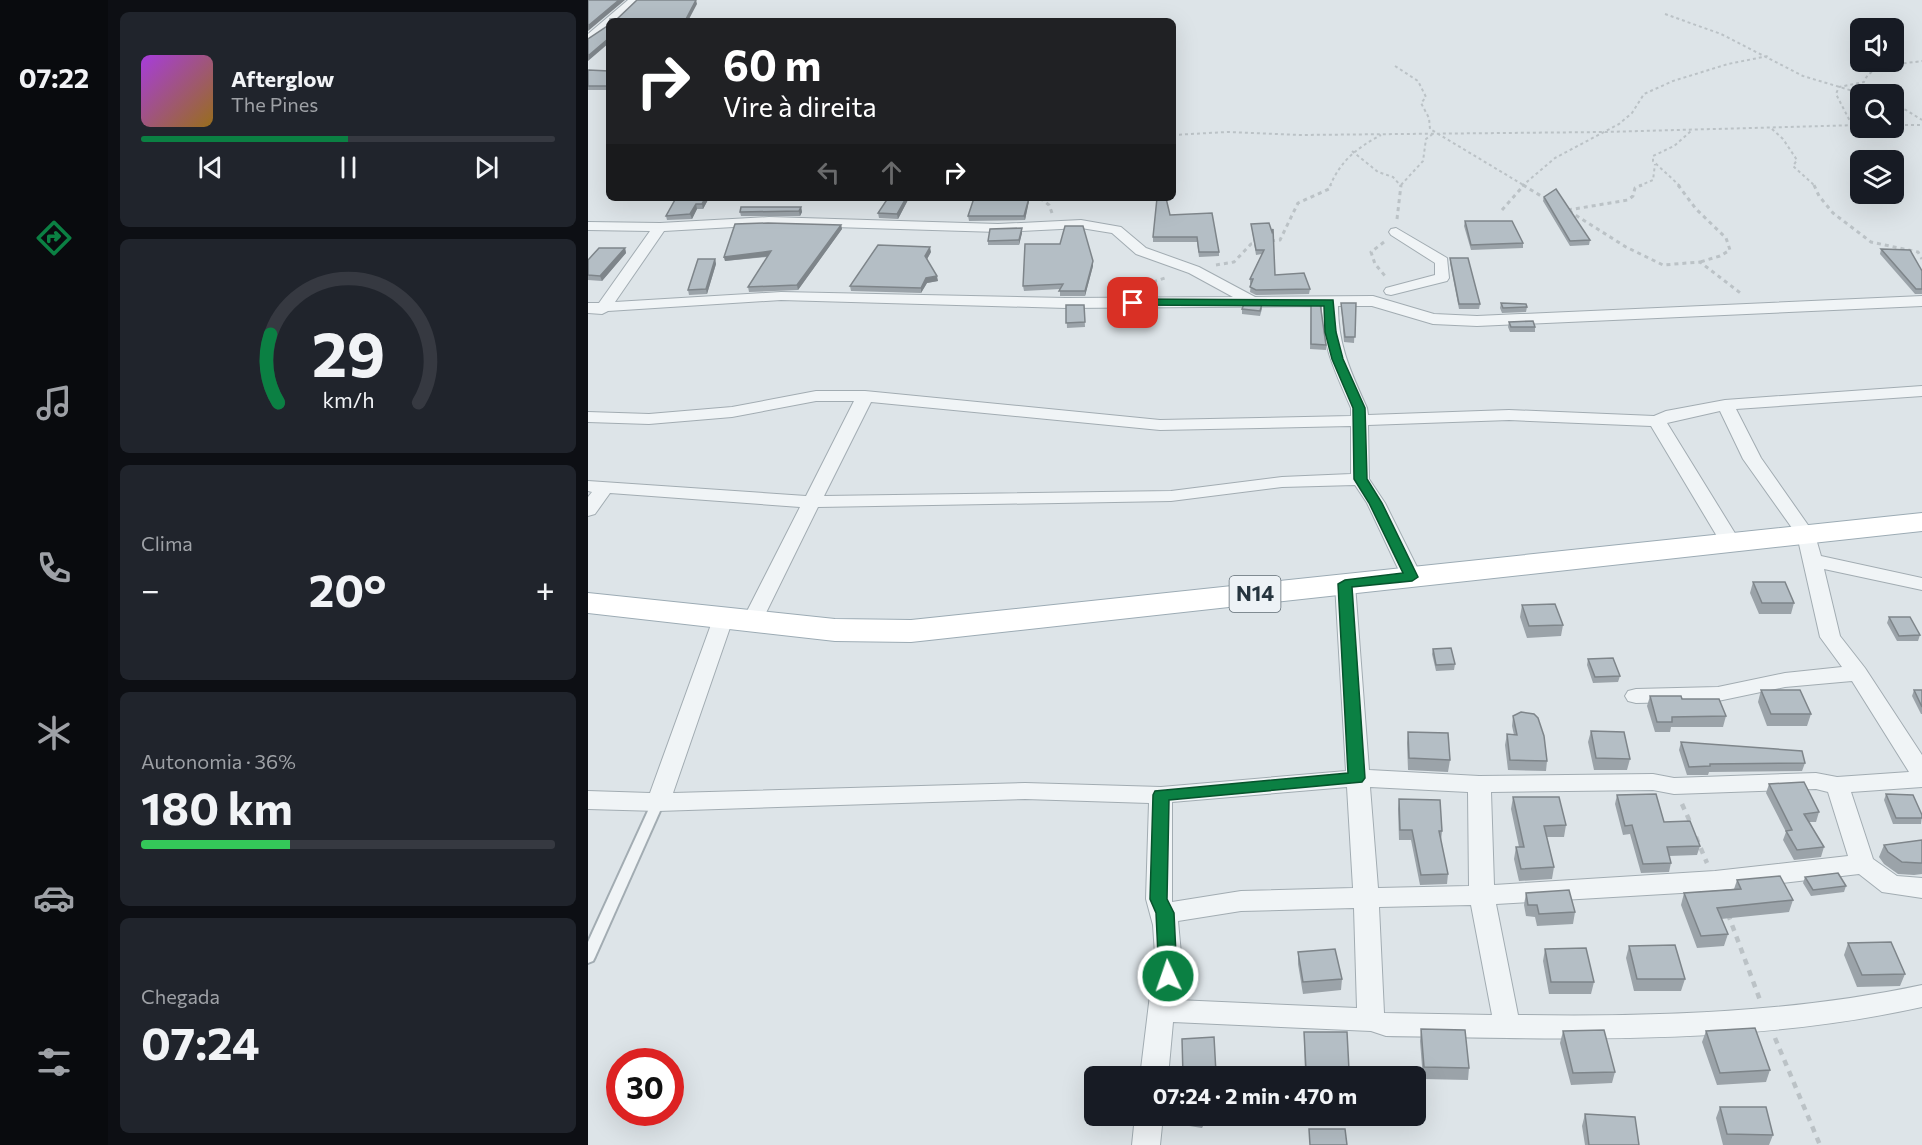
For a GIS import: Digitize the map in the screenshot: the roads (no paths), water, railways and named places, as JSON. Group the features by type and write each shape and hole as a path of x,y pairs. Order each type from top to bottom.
{"main road":[{"name":"N14","path":"588,603 835,630 911,631 1731,543 1809,547 1922,522"}],"street":[{"path":"613,18 634,0"},
{"path":"588,39 606,24"},
{"path":"588,226 660,227 769,221 998,228 1082,224 1116,230 1141,251 1194,270 1252,303"},
{"path":"595,308 660,227"},
{"path":"1391,291 1442,278 1442,261 1396,232"},
{"path":"595,308 781,296 1109,303 1373,301 1433,319 1477,321 1922,301"},
{"path":"1330,303 1330,332 1338,359 1359,408 1360,479 1376,503 1412,577"},
{"path":"588,417 650,419 732,412 816,396 865,396 1160,425 1270,424 1509,415 1657,421 1666,416 1725,405 1922,391"},
{"path":"1902,392 1922,407"},
{"path":"658,802 737,621 814,502 865,396"},
{"path":"1725,405 1752,459 1809,547 1830,637 1858,673 1922,773"},
{"path":"1657,421 1731,543"},
{"path":"588,510 597,486 814,502 978,501 1172,496 1282,482 1360,479"},
{"path":"1809,547 1922,584"},
{"path":"1345,584 1366,898 1371,1020"},
{"path":"1636,696 1718,694 1785,680 1858,673"},
{"path":"588,800 658,802 1024,791 1161,795 1357,778 1479,784 1653,782 1674,786 1816,781 1837,785 1922,779"},
{"path":"1479,784 1482,895 1507,1025"},
{"path":"1837,785 1863,864 1891,885 1922,888"},
{"path":"1155,1066 1161,1010 1168,976 1165,913 1158,899 1161,795"},
{"path":"1165,913 1241,901 1482,895 1715,881 1863,864"},
{"path":"1161,1010 1371,1020 1386,1025 1614,1028 1767,1018 1868,1008 1922,996"},
{"path":"1146,1145 1148,1126"}],"lane":[{"path":"589,953 658,802"}]}
